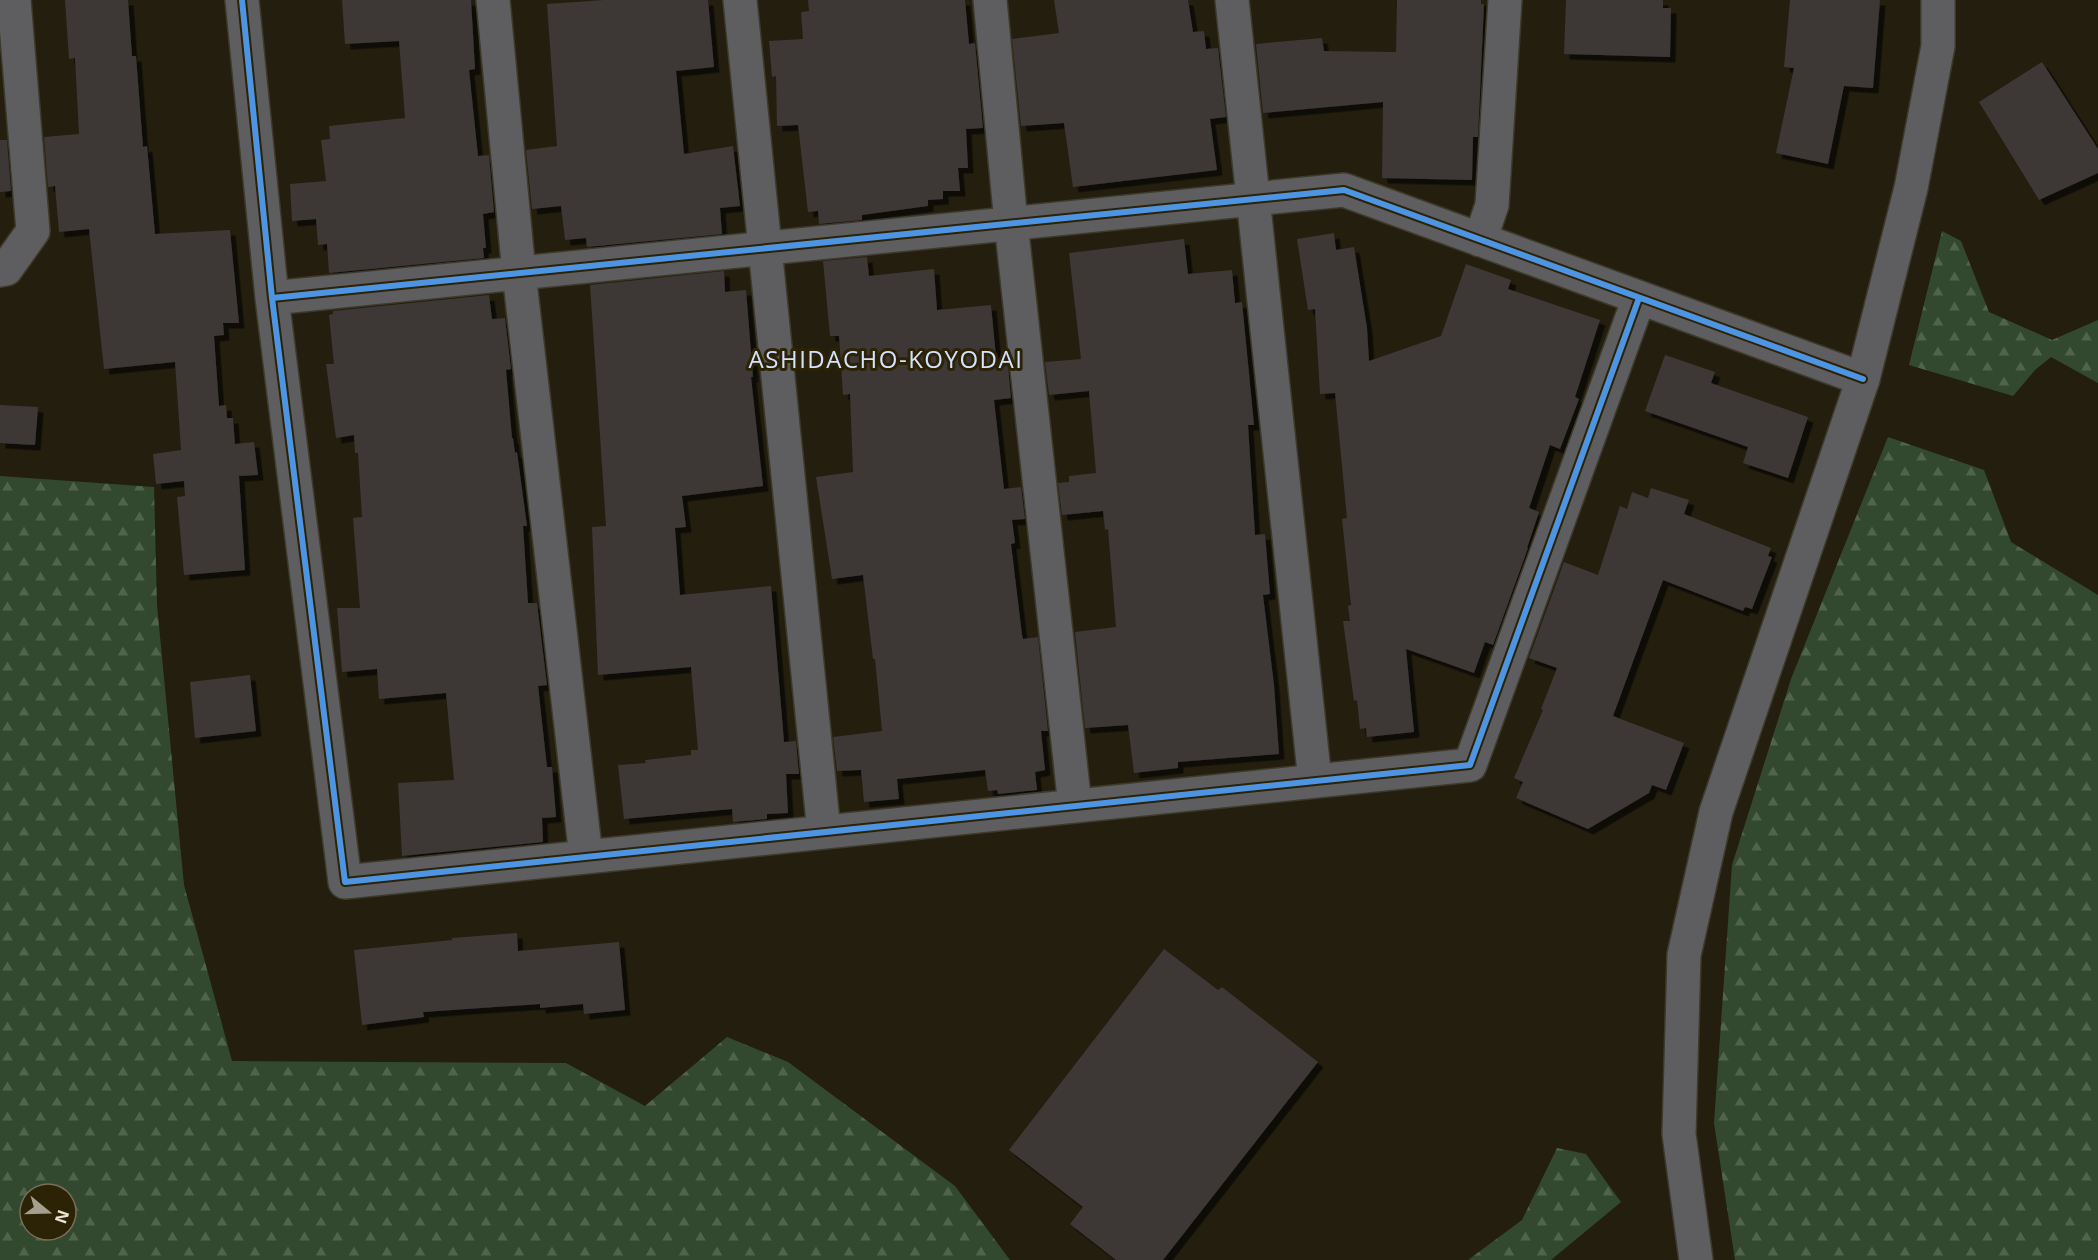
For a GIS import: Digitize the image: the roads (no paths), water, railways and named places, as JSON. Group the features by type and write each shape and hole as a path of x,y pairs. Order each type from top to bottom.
{"street":[{"path":"0,270 6,269 33,231 14,0"},
{"path":"242,0 272,298 345,882 1470,765 1639,298"},
{"path":"493,0 519,273 586,856"},
{"path":"740,0 824,832"},
{"path":"990,0 1011,223 1075,806"},
{"path":"1232,0 1315,781"},
{"path":"1480,240 1492,206 1505,0"},
{"path":"1696,1260 1679,1134 1684,956 1716,812 1863,379 1911,188 1938,46 1938,0"},
{"path":"272,298 1344,190 1863,379"}],"district":[{"name":"ASHIDACHO-KOYODAI","path":"886,358"}]}
